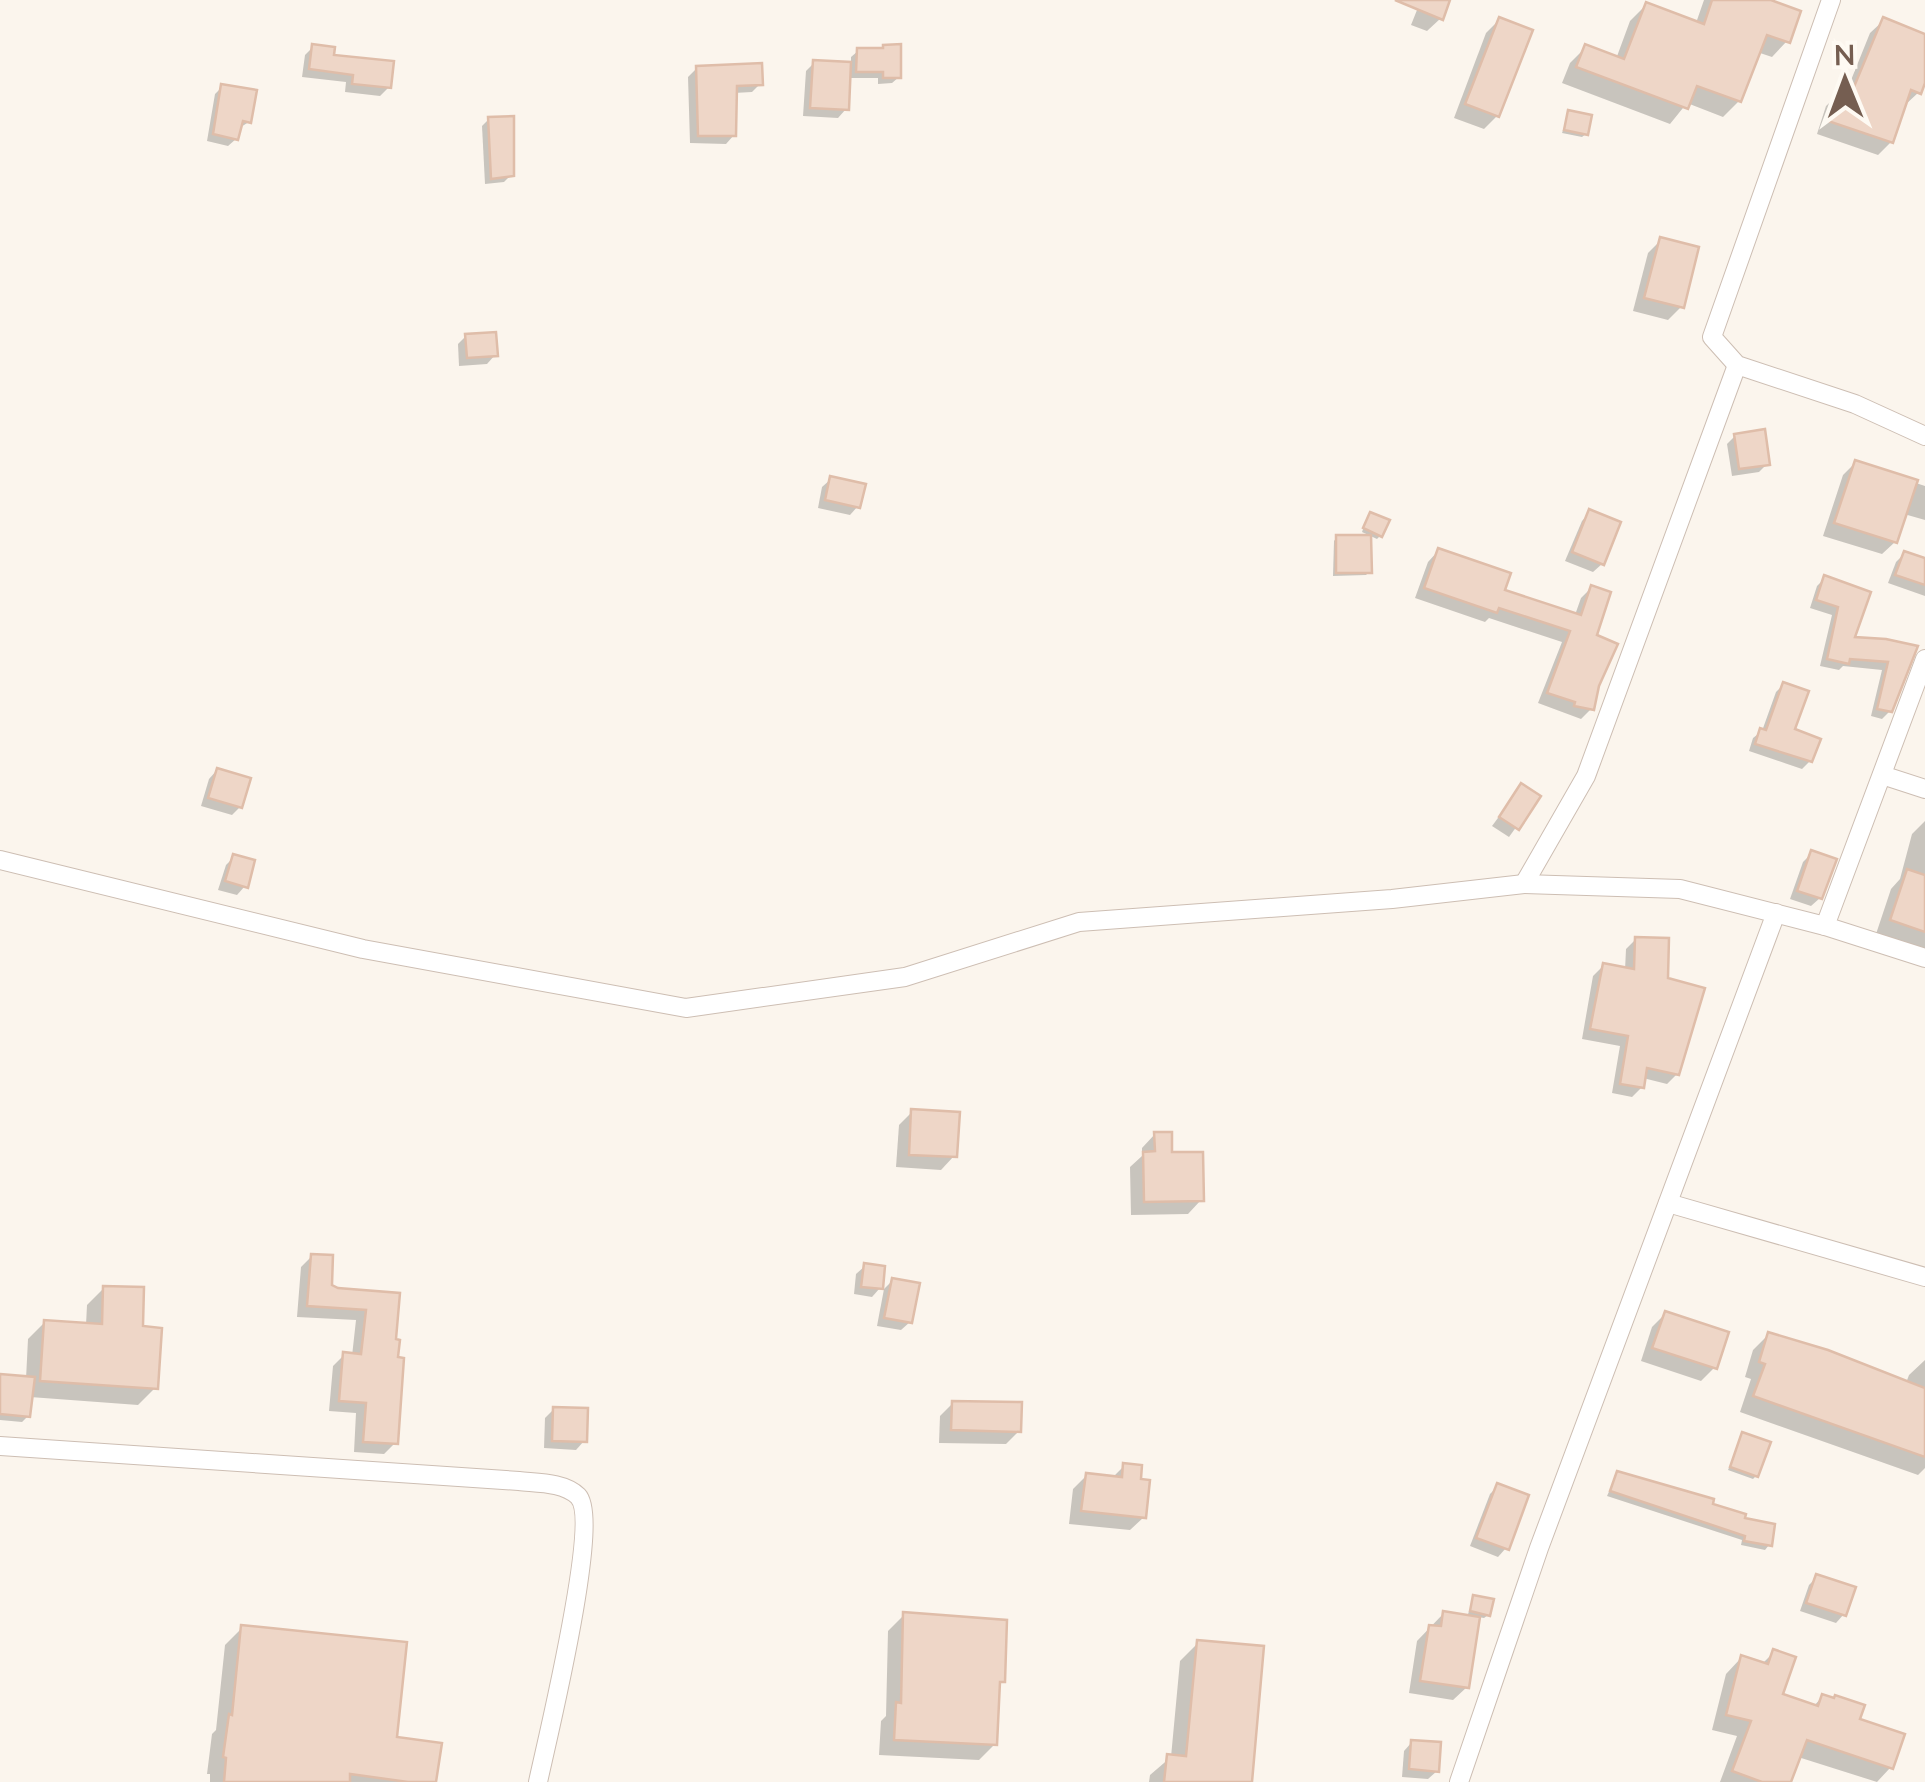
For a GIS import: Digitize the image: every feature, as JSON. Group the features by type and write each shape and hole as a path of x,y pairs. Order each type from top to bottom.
{"street":[{"path":"1831,0 1712,337 1737,364 1855,404 1925,436"},
{"path":"1524,884 1586,776 1737,364"},
{"path":"1825,926 1925,659"},
{"path":"1882,775 1925,789"},
{"path":"0,860 362,949 686,1008 905,978 1079,922 1392,899 1524,884 1680,889 1825,926 1925,958"},
{"path":"1458,1782 1539,1548 1776,913"},
{"path":"1668,1203 1925,1276"},
{"path":"0,1446 519,1481 559,1486 578,1496 585,1511 584,1558 538,1782"}],"building":[{"path":"1395,0 1450,0 1443,20"},
{"path":"1712,0 1771,0 1801,11 1790,43 1767,35 1741,102 1697,86 1688,109 1576,67 1585,44 1624,59 1646,2 1704,24"},
{"path":"1499,17 1533,30 1499,117 1465,104"},
{"path":"1883,17 1925,34 1925,83 1921,94 1911,90 1893,143 1828,121 1839,90 1851,94"},
{"path":"312,44 335,47 334,55 394,61 391,88 352,84 353,75 309,69"},
{"path":"901,44 901,78 883,78 883,72 856,72 857,48"},
{"path":"813,60 851,62 849,110 810,108"},
{"path":"762,63 763,85 737,86 736,136 698,136 696,66"},
{"path":"221,84 257,90 251,123 243,121 238,140 213,134"},
{"path":"1568,110 1592,115 1588,135 1564,130"},
{"path":"514,116 514,176 491,179 488,117"},
{"path":"1660,237 1699,247 1684,308 1644,298"},
{"path":"496,332 498,356 467,358 465,334"},
{"path":"1765,429 1770,465 1739,469 1734,434"},
{"path":"1855,460 1918,480 1897,543 1834,523"},
{"path":"830,476 866,484 860,508 825,500"},
{"path":"1589,509 1621,522 1604,565 1572,552"},
{"path":"1370,512 1390,520 1382,537 1363,528"},
{"path":"1336,535 1371,535 1372,573 1336,573"},
{"path":"1438,548 1511,573 1505,590 1581,615 1591,585 1611,592 1597,635 1618,644 1599,686 1594,710 1574,706 1575,702 1547,693 1570,631 1499,608 1497,613 1424,588"},
{"path":"1904,551 1925,558 1925,585 1895,575"},
{"path":"1824,575 1871,592 1855,637 1918,646 1892,712 1877,709 1888,662 1850,659 1849,664 1827,659 1838,607 1816,600"},
{"path":"1783,682 1809,691 1795,729 1821,739 1812,762 1755,744 1760,728 1766,730"},
{"path":"217,768 251,778 242,808 208,798"},
{"path":"1521,783 1541,796 1519,830 1499,817"},
{"path":"1811,850 1837,859 1822,899 1797,891"},
{"path":"233,854 255,860 248,888 225,881"},
{"path":"1907,869 1925,875 1925,932 1890,920"},
{"path":"1635,937 1669,938 1668,978 1705,988 1679,1075 1647,1068 1644,1088 1620,1084 1628,1036 1590,1029 1603,963 1634,969"},
{"path":"911,1109 960,1112 957,1157 909,1155"},
{"path":"1154,1132 1172,1132 1172,1152 1203,1152 1204,1201 1144,1202 1143,1152 1155,1151"},
{"path":"311,1254 333,1255 332,1285 338,1288 400,1293 396,1339 400,1340 398,1357 404,1358 398,1444 363,1442 366,1403 339,1401 343,1352 361,1354 366,1310 307,1306"},
{"path":"864,1263 885,1266 883,1289 861,1287"},
{"path":"892,1278 920,1283 912,1323 884,1318"},
{"path":"103,1286 144,1287 143,1326 162,1328 158,1389 40,1381 44,1320 102,1324"},
{"path":"1665,1311 1729,1332 1717,1369 1652,1348"},
{"path":"1768,1332 1828,1350 1925,1388 1925,1457 1753,1396 1765,1364 1759,1362"},
{"path":"0,1374 35,1377 30,1417 0,1414"},
{"path":"952,1401 1022,1402 1021,1432 951,1430"},
{"path":"553,1407 588,1408 587,1442 552,1441"},
{"path":"1742,1432 1771,1442 1758,1477 1730,1467"},
{"path":"1123,1463 1142,1465 1141,1479 1150,1480 1146,1518 1081,1511 1086,1473 1122,1477"},
{"path":"1617,1471 1714,1499 1713,1504 1746,1514 1745,1518 1775,1524 1772,1546 1744,1541 1745,1536 1610,1491"},
{"path":"1497,1483 1529,1495 1509,1550 1476,1538"},
{"path":"1816,1574 1856,1587 1846,1616 1806,1603"},
{"path":"1473,1595 1494,1599 1490,1616 1470,1611"},
{"path":"1443,1611 1480,1617 1469,1688 1420,1681 1429,1625 1441,1626"},
{"path":"903,1612 1007,1620 997,1745 894,1740 896,1702 901,1703"},
{"path":"241,1625 407,1642 397,1737 442,1743 436,1782 350,1774 350,1782 224,1782 223,1757 229,1714 232,1715"},
{"path":"1197,1640 1264,1646 1252,1782 1164,1782 1167,1754 1186,1756"},
{"path":"1773,1649 1796,1657 1783,1694 1818,1706 1822,1694 1834,1698 1835,1695 1865,1705 1860,1719 1905,1734 1893,1769 1807,1740 1791,1782 1762,1782 1732,1771 1751,1721 1726,1715 1741,1655 1768,1664"},
{"path":"1411,1740 1441,1742 1439,1772 1409,1769"}]}
